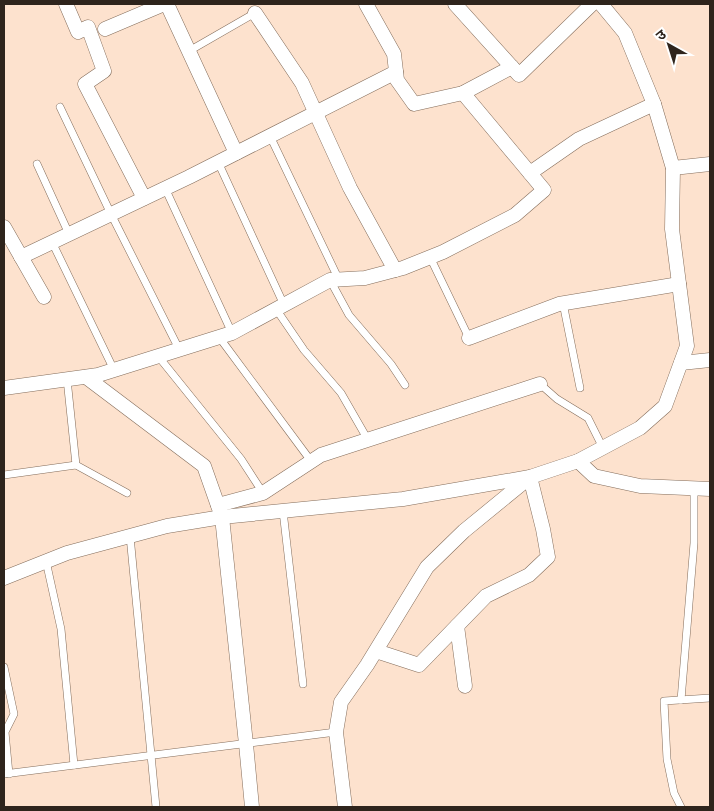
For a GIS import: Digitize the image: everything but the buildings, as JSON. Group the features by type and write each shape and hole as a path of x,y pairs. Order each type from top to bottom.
{"street":[{"path":"66,4 78,32 88,26 104,71 85,84 144,198"},
{"path":"105,29 165,4 236,153"},
{"path":"366,4 394,54 397,80 414,104 463,93 512,67"},
{"path":"454,4 519,75 592,4"},
{"path":"220,511 283,511 403,499 530,477 578,461 603,448 640,428 665,406 687,346 672,228 673,168 654,104 625,33 601,4"},
{"path":"255,13 302,83 350,188 395,270"},
{"path":"21,257 218,162 396,72"},
{"path":"5,387 98,375 225,335 334,280 366,278 395,270 443,252 515,215 544,190 463,93"},
{"path":"530,174 579,139 654,104"},
{"path":"673,168 710,164"},
{"path":"4,227 44,297"},
{"path":"469,338 559,304 679,284"},
{"path":"681,363 710,360"},
{"path":"86,377 204,466 220,511 252,807"},
{"path":"4,578 67,553 220,511 263,493 321,455 540,384"},
{"path":"578,461 594,476 640,486 710,488"},
{"path":"376,651 419,665 486,596 529,575 548,557 530,477"},
{"path":"345,807 336,732 341,702 376,651 427,568 464,531 530,477"},
{"path":"457,626 465,686"}],"lane":[{"path":"189,51 255,13"},
{"path":"60,107 179,349"},
{"path":"270,136 349,315 391,364 405,386"},
{"path":"218,162 280,307 304,350 341,393 368,440"},
{"path":"37,164 69,234"},
{"path":"165,188 225,335 311,461"},
{"path":"52,242 114,370"},
{"path":"430,257 469,338"},
{"path":"563,303 580,388"},
{"path":"158,356 242,459 263,493"},
{"path":"67,379 76,465"},
{"path":"540,384 557,399 588,418 603,448"},
{"path":"4,475 76,465 127,493"},
{"path":"681,700 694,543 694,488"},
{"path":"283,511 303,684"},
{"path":"130,536 156,807"},
{"path":"46,561 61,630 74,766"},
{"path":"4,670 14,714 5,732 6,774 336,732"},
{"path":"681,807 674,793 667,759 664,701 710,698"}]}
